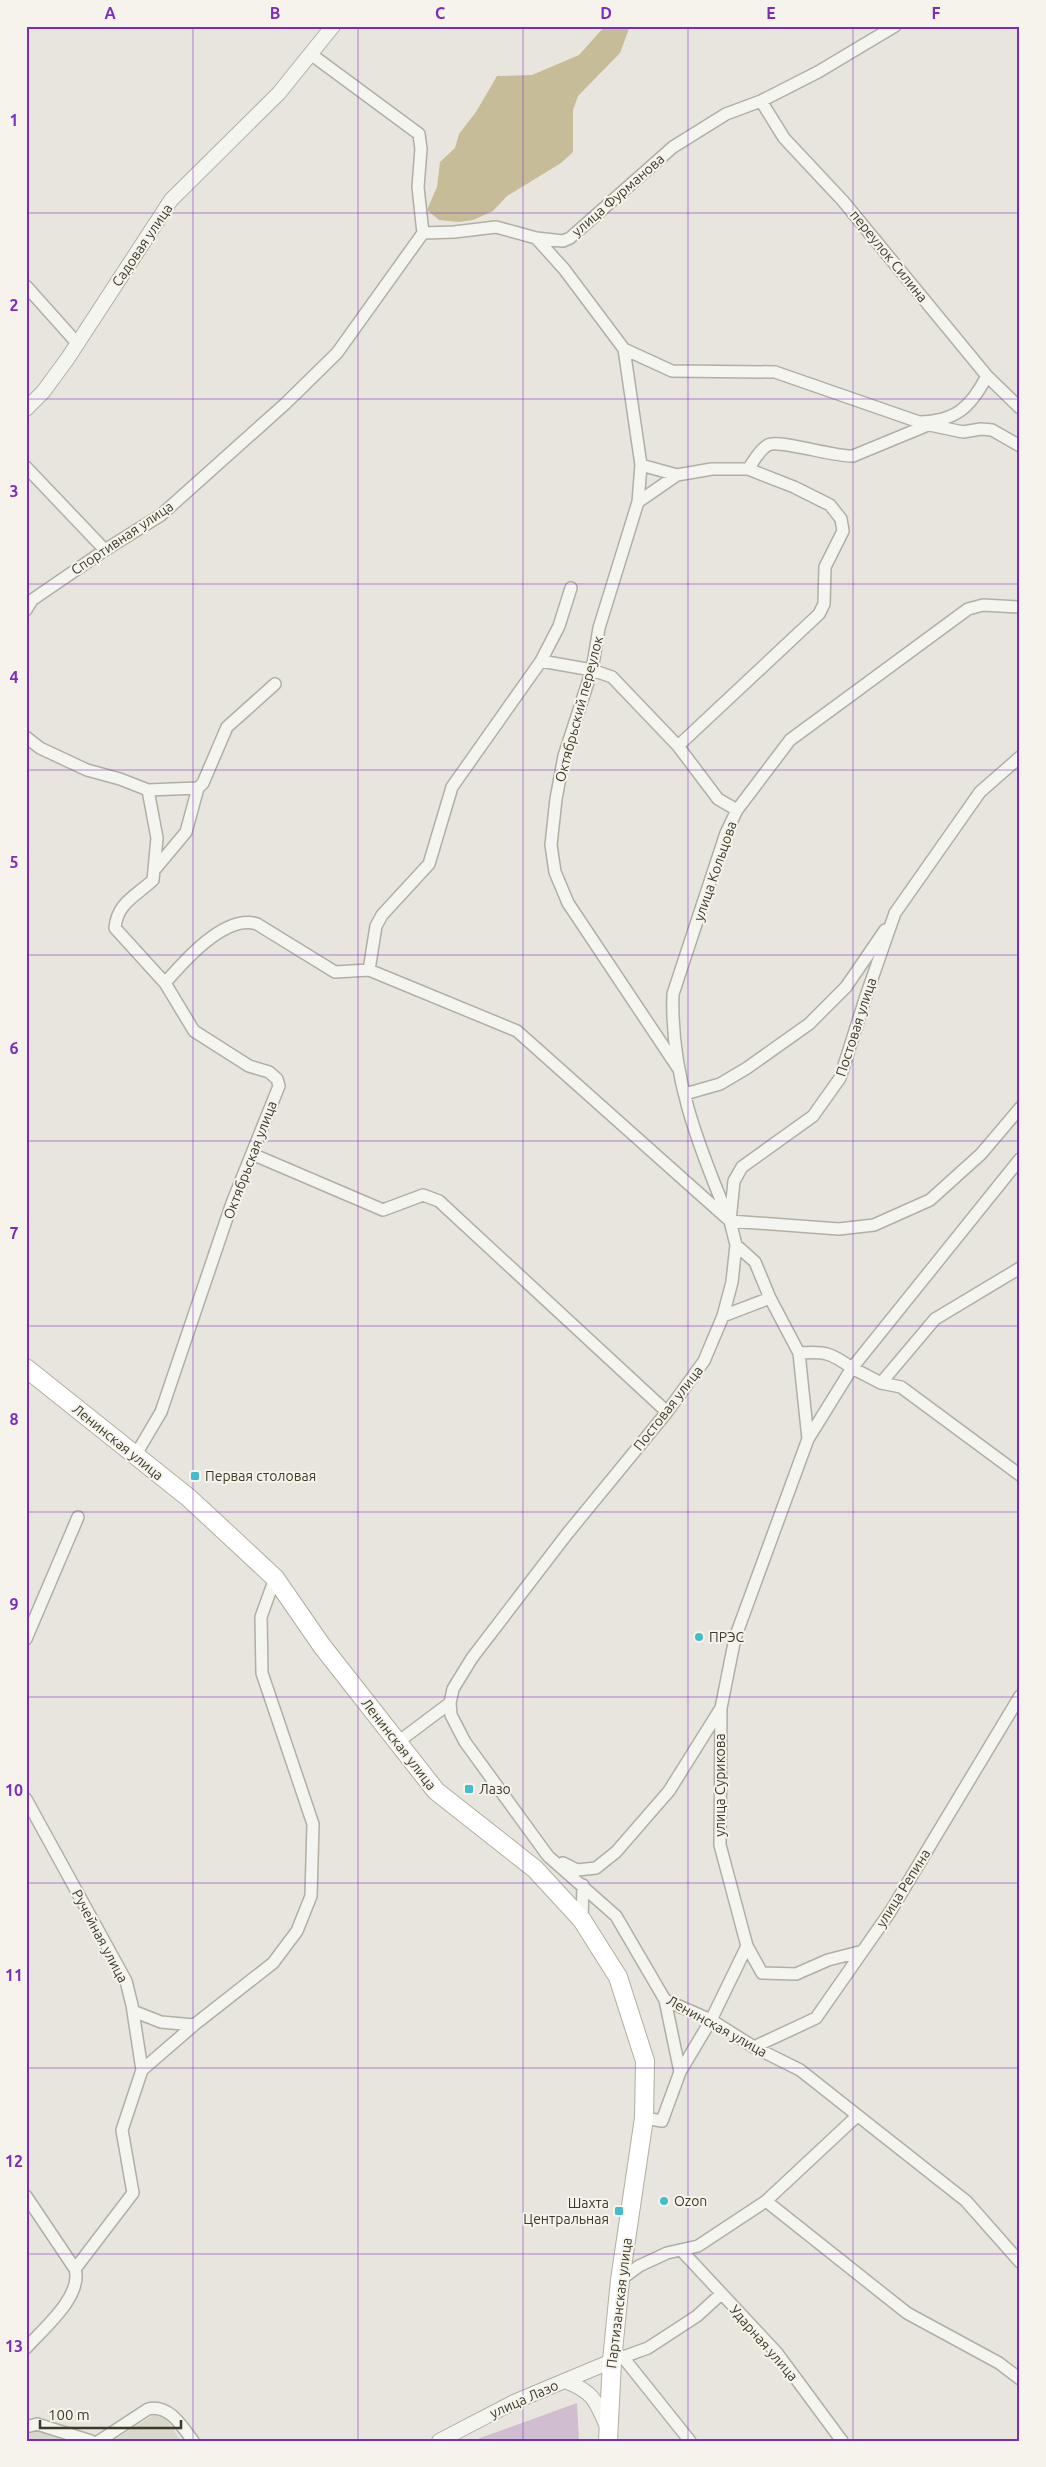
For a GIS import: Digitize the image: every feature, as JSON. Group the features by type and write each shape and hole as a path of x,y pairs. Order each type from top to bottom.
{"main road":[{"name":"Ленинская улица","path":"26,1368 189,1498 275,1578 322,1646 436,1791 535,1869"},
{"name":"Партизанская улица","path":"535,1869 582,1920 618,1977 645,2061 644,2118 620,2280 617,2358 608,2435"}],"street":[{"name":"Садовая улица","path":"26,409 43,392 77,343 171,200 279,93 312,55 333,26"},
{"name":"улица Фурманова","path":"423,233 454,232 496,227 536,238 563,241 570,238 672,147 726,114 761,102 818,72 895,26"},
{"path":"312,55 419,134 421,149 418,187 423,233"},
{"name":"переулок Силина","path":"761,102 784,138 843,201 987,376 1020,408"},
{"name":"Спортивная улица","path":"26,610 32,600 105,550 161,515 285,404 337,354 423,233"},
{"path":"536,238 564,269 624,349 672,371 775,372 923,423 963,432 980,429 992,430 1020,446"},
{"path":"26,286 77,343"},
{"name":"Октябрьский переулок","path":"624,349 641,465 638,502 600,628 592,670 564,756 556,799 551,845 554,872 568,903 678,1069"},
{"path":"748,469 762,449 774,443 841,457 853,456 923,423 960,413 978,394 987,376"},
{"path":"641,465 677,475"},
{"path":"26,467 105,550"},
{"path":"638,502 677,475 712,469 748,469 794,487 830,505 841,519 843,531 826,567 824,604 819,614 678,746"},
{"path":"369,970 376,926 382,915 429,864 452,787 542,661 559,626 572,588"},
{"name":"улица Кольцова","path":"730,1221 697,1143 678,1069 673,994 726,833 737,810 790,740 968,609 983,605 1020,607"},
{"path":"542,661 592,670 612,676 678,746 718,798 737,810"},
{"path":"156,868 186,832 198,788 203,783 227,727 275,684"},
{"path":"26,737 40,748 87,770 120,779 148,790 198,788"},
{"name":"Постовая улица","path":"450,1703 453,1689 472,1658 567,1534 667,1412 704,1361 723,1316 732,1282 736,1245 730,1221 734,1181 742,1167 813,1116 840,1078 894,914 980,792 1020,757"},
{"path":"148,790 157,838 156,868"},
{"name":"Октябрьская улица","path":"135,1456 161,1412 232,1203 279,1086 277,1079 270,1072 249,1066 194,1031 165,983 115,928 120,908 153,880 156,868"},
{"path":"165,983 183,962 220,932 237,923 247,921 257,924 335,972 369,970 517,1031 730,1221 839,1229 874,1225 930,1200 981,1154 1020,1108"},
{"name":"Постовая улица","path":"685,1094 720,1084 747,1068 809,1024 846,987 883,932 888,930"},
{"path":"252,1154 383,1210 423,1195 439,1201 667,1412"},
{"path":"808,1439 852,1368 1020,1159"},
{"path":"736,1245 755,1262 770,1298 799,1353 808,1439"},
{"path":"881,1383 935,1319 1020,1268"},
{"path":"723,1316 770,1298"},
{"path":"799,1353 819,1352 833,1354 852,1368 881,1383 901,1387 1020,1475"},
{"name":"улица Сурикова","path":"808,1439 735,1638 720,1708 720,1845 747,1946 762,1972 796,1974 828,1960 863,1951"},
{"path":"26,1640 78,1517"},
{"path":"142,2070 194,2025 273,1963 297,1931 311,1896 313,1824 262,1673 261,1617 275,1578"},
{"name":"улица Репина","path":"754,2047 816,2018 890,1912 1020,1696"},
{"path":"398,1742 450,1703"},
{"path":"450,1703 451,1715 465,1742 548,1856 535,1869"},
{"name":"улица Сурикова","path":"548,1856 577,1870 596,1868 616,1852 669,1790 720,1708"},
{"name":"Ручейная улица","path":"26,1799 126,1981 133,2011 142,2070 122,2130 134,2194 75,2269"},
{"name":"Ленинская улица","path":"548,1856 616,1916 665,2000 711,2020 754,2047 800,2070 966,2201 1020,2262"},
{"path":"582,1920 583,1885"},
{"path":"644,2118 662,2121 680,2072 711,2020 747,1946"},
{"path":"665,2000 680,2072"},
{"path":"133,2011 161,2022 194,2025"},
{"path":"620,2280 638,2266 667,2253 698,2246 766,2201 857,2116"},
{"path":"26,2196 75,2269 76,2286 59,2312 26,2348"},
{"path":"766,2201 907,2312 999,2363 1020,2379"},
{"name":"Ударная улица","path":"681,2250 777,2353 842,2441"},
{"path":"690,2441 617,2358 648,2348 697,2316 721,2294"},
{"name":"улица Лазо","path":"439,2441 514,2402 617,2358"},
{"path":"565,2381 586,2390 597,2403 608,2435"},
{"path":"100,2441 148,2409 155,2408 163,2409 176,2419 193,2441"},
{"path":"26,2427 37,2424 91,2441"}],"shaded area":[{"path":"605,26 630,26 620,53 578,96 573,110 573,152 561,163 507,196 493,211 473,220 459,222 439,220 427,210 437,187 440,162 455,148 459,134 476,112 497,76 532,75 579,55"},
{"path":"577,2403 579,2441 476,2441 480,2438"},
{"path":"160,2411 181,2441 113,2441"},
{"path":"31,2427 66,2441 26,2441"}],"place":[{"name":"Первая столовая","path":"195,1476"},
{"name":"ПРЭС","path":"699,1637"},
{"name":"Лазо","path":"469,1789"},
{"name":"Ozon","path":"664,2201"},
{"name":"Шахта Центральная","path":"619,2211"}]}
